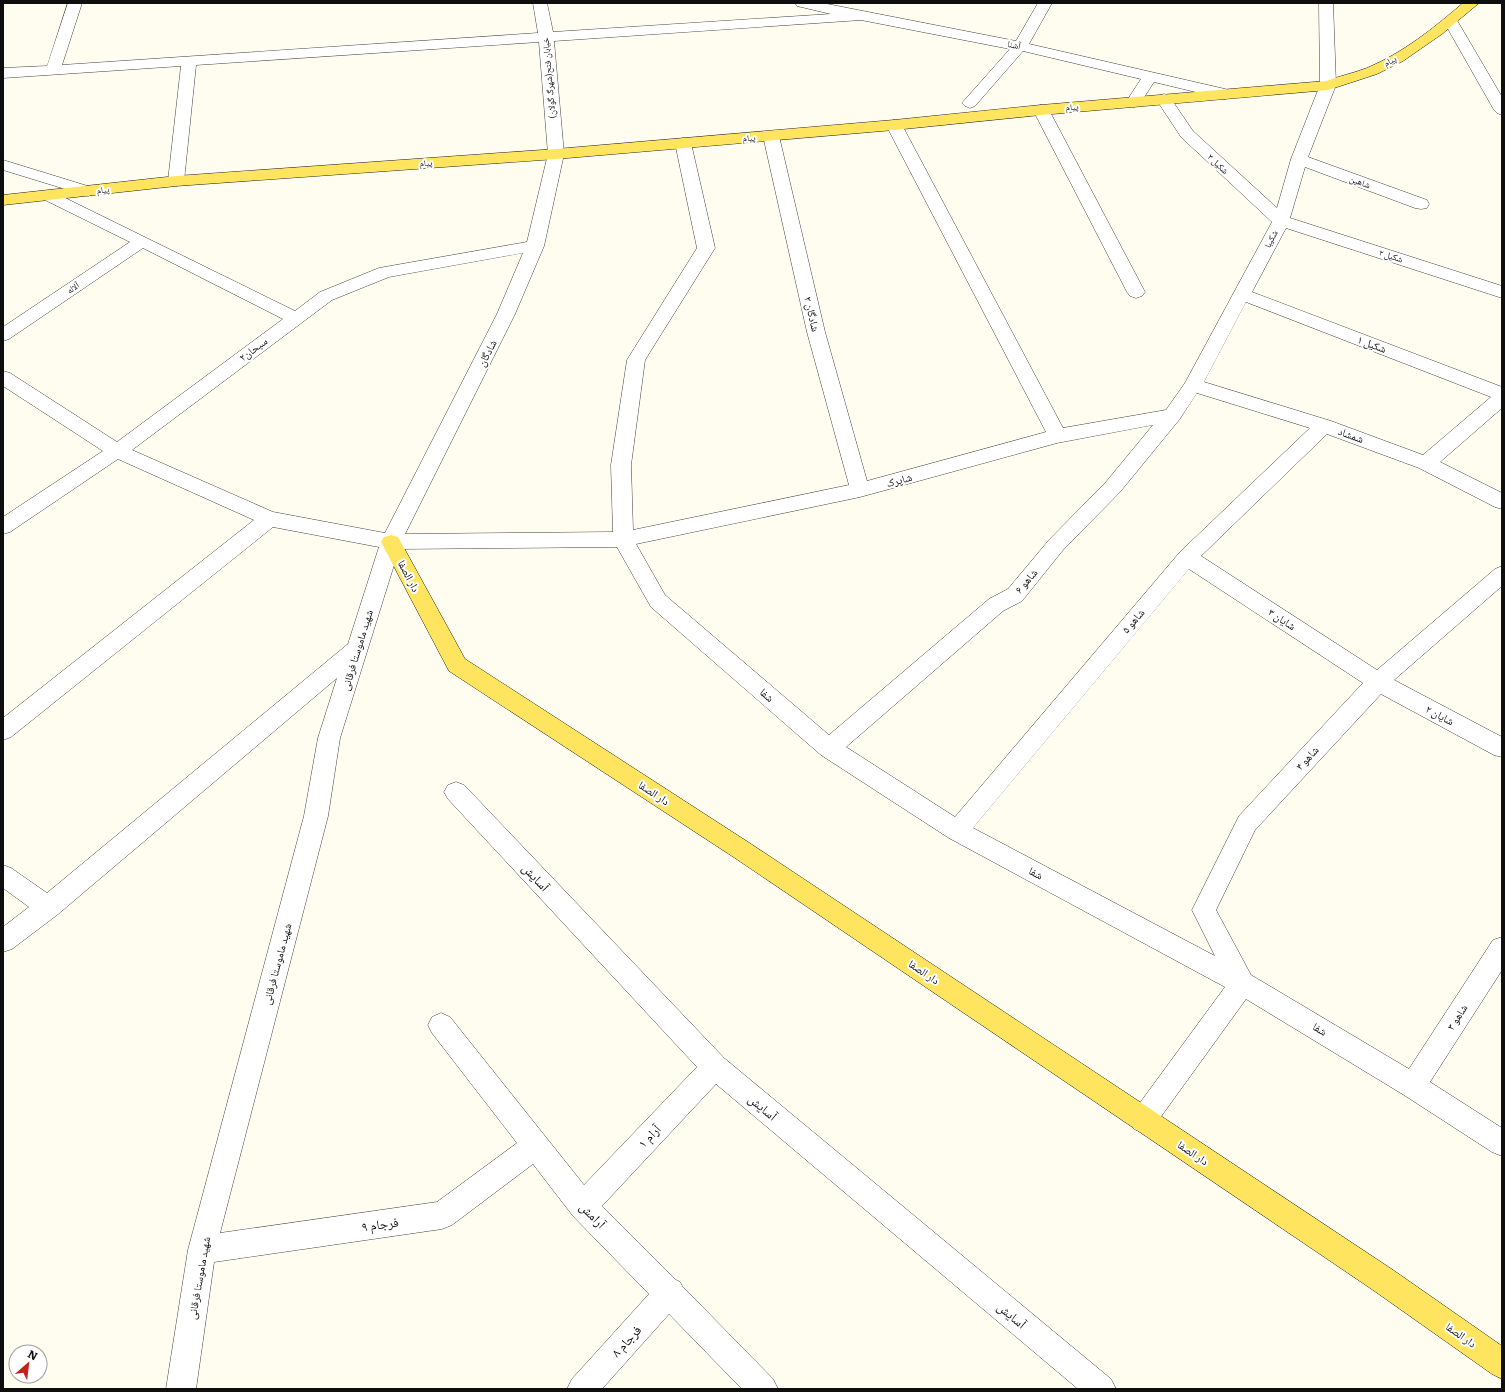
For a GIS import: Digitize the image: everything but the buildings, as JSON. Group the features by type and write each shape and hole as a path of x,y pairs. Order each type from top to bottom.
{"main road":[{"name":"پیام","path":"3,200 176,181 556,154 894,125 1041,110 1328,85 1379,67 1406,53 1451,22 1472,3"},
{"name":"دار الصفا","path":"391,542 457,665 743,851 1383,1280 1502,1364"}],"street":[{"path":"53,70 75,3"},
{"name":"خیابان فتح(شهرگ گولان)","path":"540,3 546,36 556,154"},
{"name":"آشنا","path":"802,3 861,16 1020,46 1225,94"},
{"path":"970,103 1020,46 1045,3"},
{"path":"1326,3 1328,85"},
{"path":"3,73 861,16"},
{"path":"1451,22 1502,110"},
{"path":"176,181 189,60"},
{"path":"1134,102 1150,76"},
{"name":"شکیبا","path":"1193,385 1281,221 1299,159 1328,85"},
{"name":"شکیل ۳","path":"1164,99 1187,134 1281,221"},
{"path":"1041,110 1136,292"},
{"path":"894,125 1058,436"},
{"name":"شادگان ۲","path":"770,136 816,332 860,490"},
{"path":"623,538 621,465 636,360 706,248 683,143"},
{"name":"شادگان","path":"391,542 506,314 535,246 556,154"},
{"name":"شاهین","path":"1299,159 1421,204"},
{"path":"3,165 88,191"},
{"path":"49,196 295,318"},
{"name":"شکیل ۲","path":"1281,221 1502,292"},
{"name":"آلاله","path":"3,336 142,241"},
{"name":"سبحان۲","path":"3,527 117,451 326,296 384,272 535,246"},
{"name":"شکیل ۱","path":"1241,294 1502,394"},
{"name":"شاپرک","path":"3,377 117,451 269,519 391,542 623,538 860,490 1058,436 1172,415"},
{"name":"شاهو ۶","path":"829,748 996,605 1015,595 1056,545 1113,487 1172,415 1193,385"},
{"name":"شمشاد","path":"1193,385 1324,426 1426,463 1502,502"},
{"path":"1426,463 1502,398"},
{"name":"شاهو ۵","path":"957,831 1187,557 1324,426"},
{"path":"3,731 269,519"},
{"name":"شفا","path":"623,538 658,601 829,748 957,831 1242,983 1413,1086 1502,1143"},
{"name":"شهید ماموستا فرقانی","path":"180,1389 202,1250 316,816 329,738 391,542"},
{"name":"شایان ۳","path":"1187,557 1378,682"},
{"name":"شاهو ۴","path":"1242,983 1204,910 1247,824 1378,682 1502,574"},
{"path":"6,944 358,649"},
{"name":"شایان ۲","path":"1378,682 1502,748"},
{"name":"آسایش","path":"456,792 714,1067 1101,1389"},
{"path":"3,875 48,908"},
{"name":"شاهو ۳","path":"1413,1086 1502,948"},
{"path":"1143,1120 1242,983"},
{"name":"آرامش","path":"441,1025 583,1206 670,1292 763,1389"},
{"name":"آرام ۱","path":"583,1206 714,1067"},
{"name":"فرجام ۹","path":"202,1250 442,1215 536,1146"},
{"name":"فرجام ۸","path":"582,1389 670,1292"}]}
